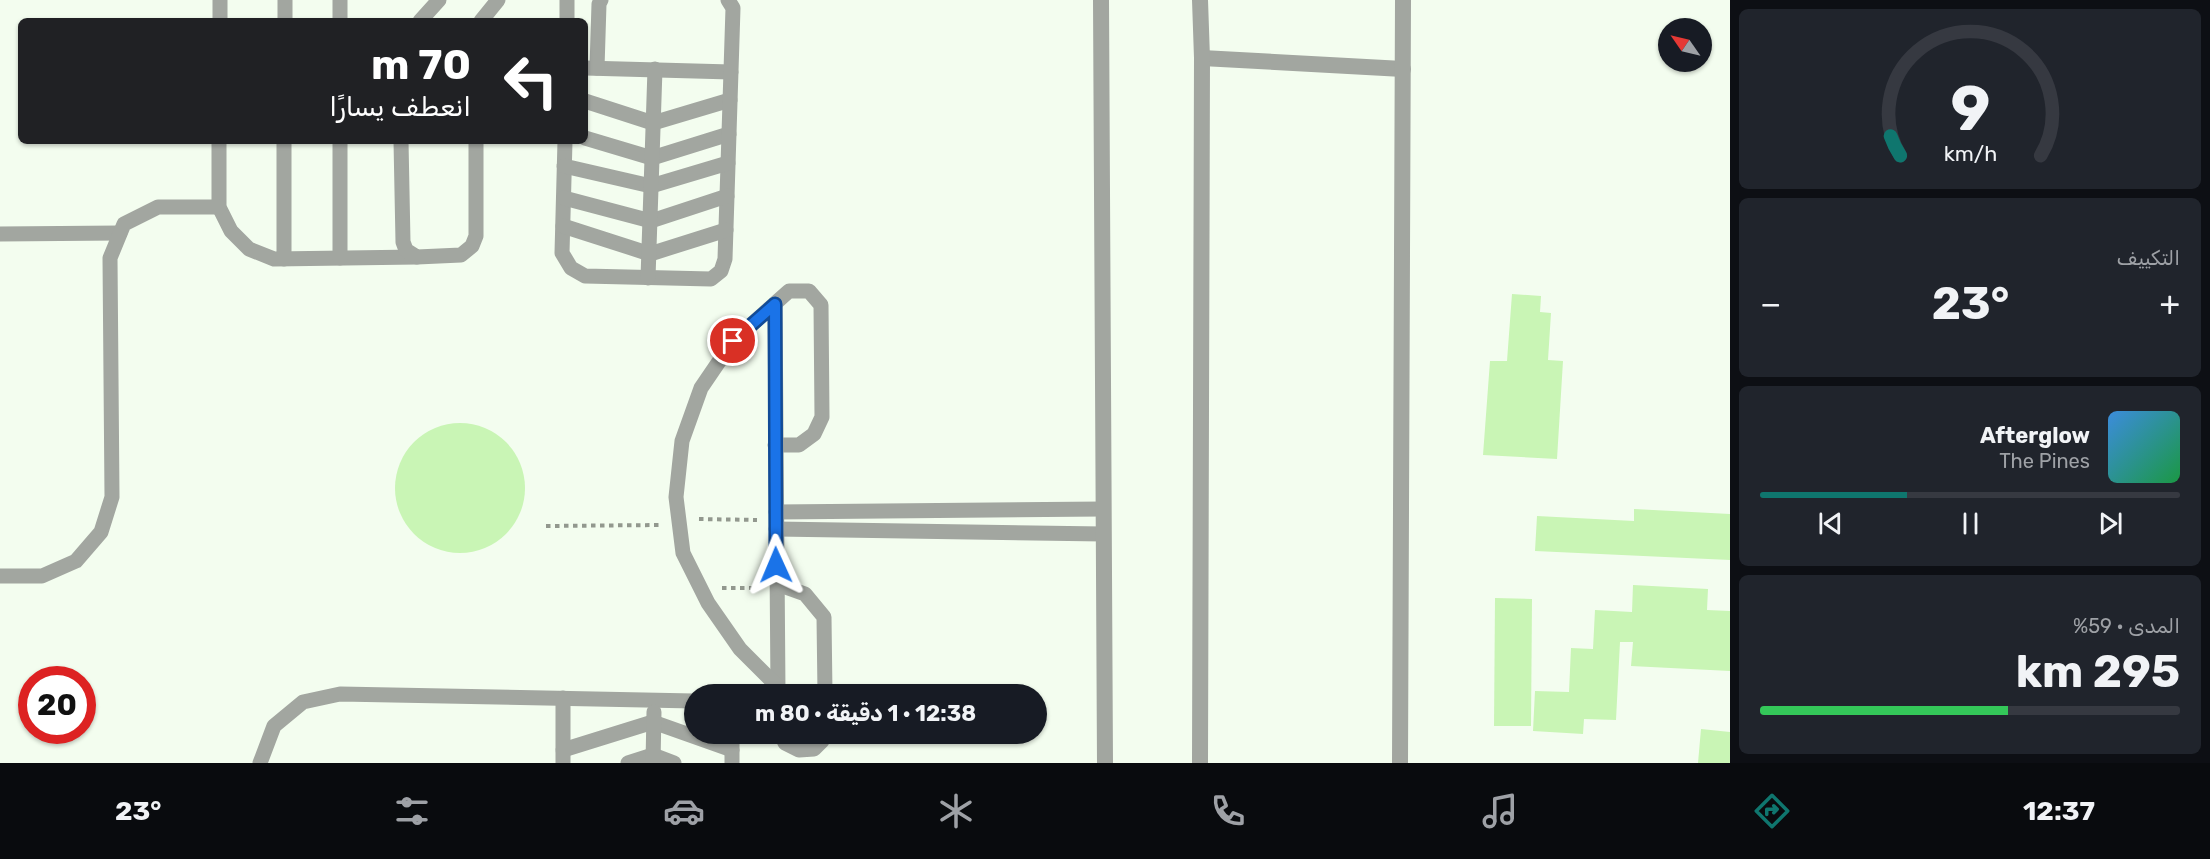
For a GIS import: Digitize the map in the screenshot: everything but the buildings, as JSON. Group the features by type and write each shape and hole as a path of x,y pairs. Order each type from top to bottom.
{"street":[{"path":"1101,0 1104,763"},
{"path":"1200,0 1202,58 1200,763"},
{"path":"1400,763 1403,0"},
{"path":"1202,58 1403,69"}],"lane":[{"path":"220,0 220,18"},
{"path":"285,0 285,18"},
{"path":"340,0 340,18"},
{"path":"423,18 439,0"},
{"path":"483,18 498,0"},
{"path":"567,0 567,18"},
{"path":"601,0 598,4 591,68 731,72"},
{"path":"565,144 562,253 570,268 585,276 648,278 711,279 721,271 725,259 733,8 728,0"},
{"path":"648,278 656,69"},
{"path":"588,102 654,123 730,100"},
{"path":"588,139 652,158 729,134"},
{"path":"219,144 219,207 231,231 249,249 274,259 461,255 472,246 476,237 476,144"},
{"path":"284,144 284,259"},
{"path":"340,144 340,258"},
{"path":"401,144 403,242 406,250 417,257"},
{"path":"564,166 651,186 728,163"},
{"path":"564,198 651,220 727,196"},
{"path":"0,576 42,576 76,561 101,532 112,497 110,258 124,224 158,207 219,207"},
{"path":"563,226 650,254 726,230"},
{"path":"0,234 120,233"},
{"path":"772,684 740,649 700,588 683,553 676,497 682,441 701,388 733,341 789,291 808,291 821,305 822,417 814,434 799,445 775,445"},
{"path":"775,304 778,684"},
{"path":"776,520 1103,509"},
{"path":"776,520 1103,534"},
{"path":"777,586 805,594 824,617 825,684"},
{"path":"260,763 274,726 303,702 340,694 684,701"},
{"path":"563,699 563,756 654,722 732,756"},
{"path":"653,759 654,700"},
{"path":"787,744 800,750 814,749 819,744"},
{"path":"628,763 653,759 674,763"}],"path":[{"path":"546,526 776,520"},
{"path":"700,588 777,586"}],"route":[{"path":"733,341 775,304 776,565"}]}
